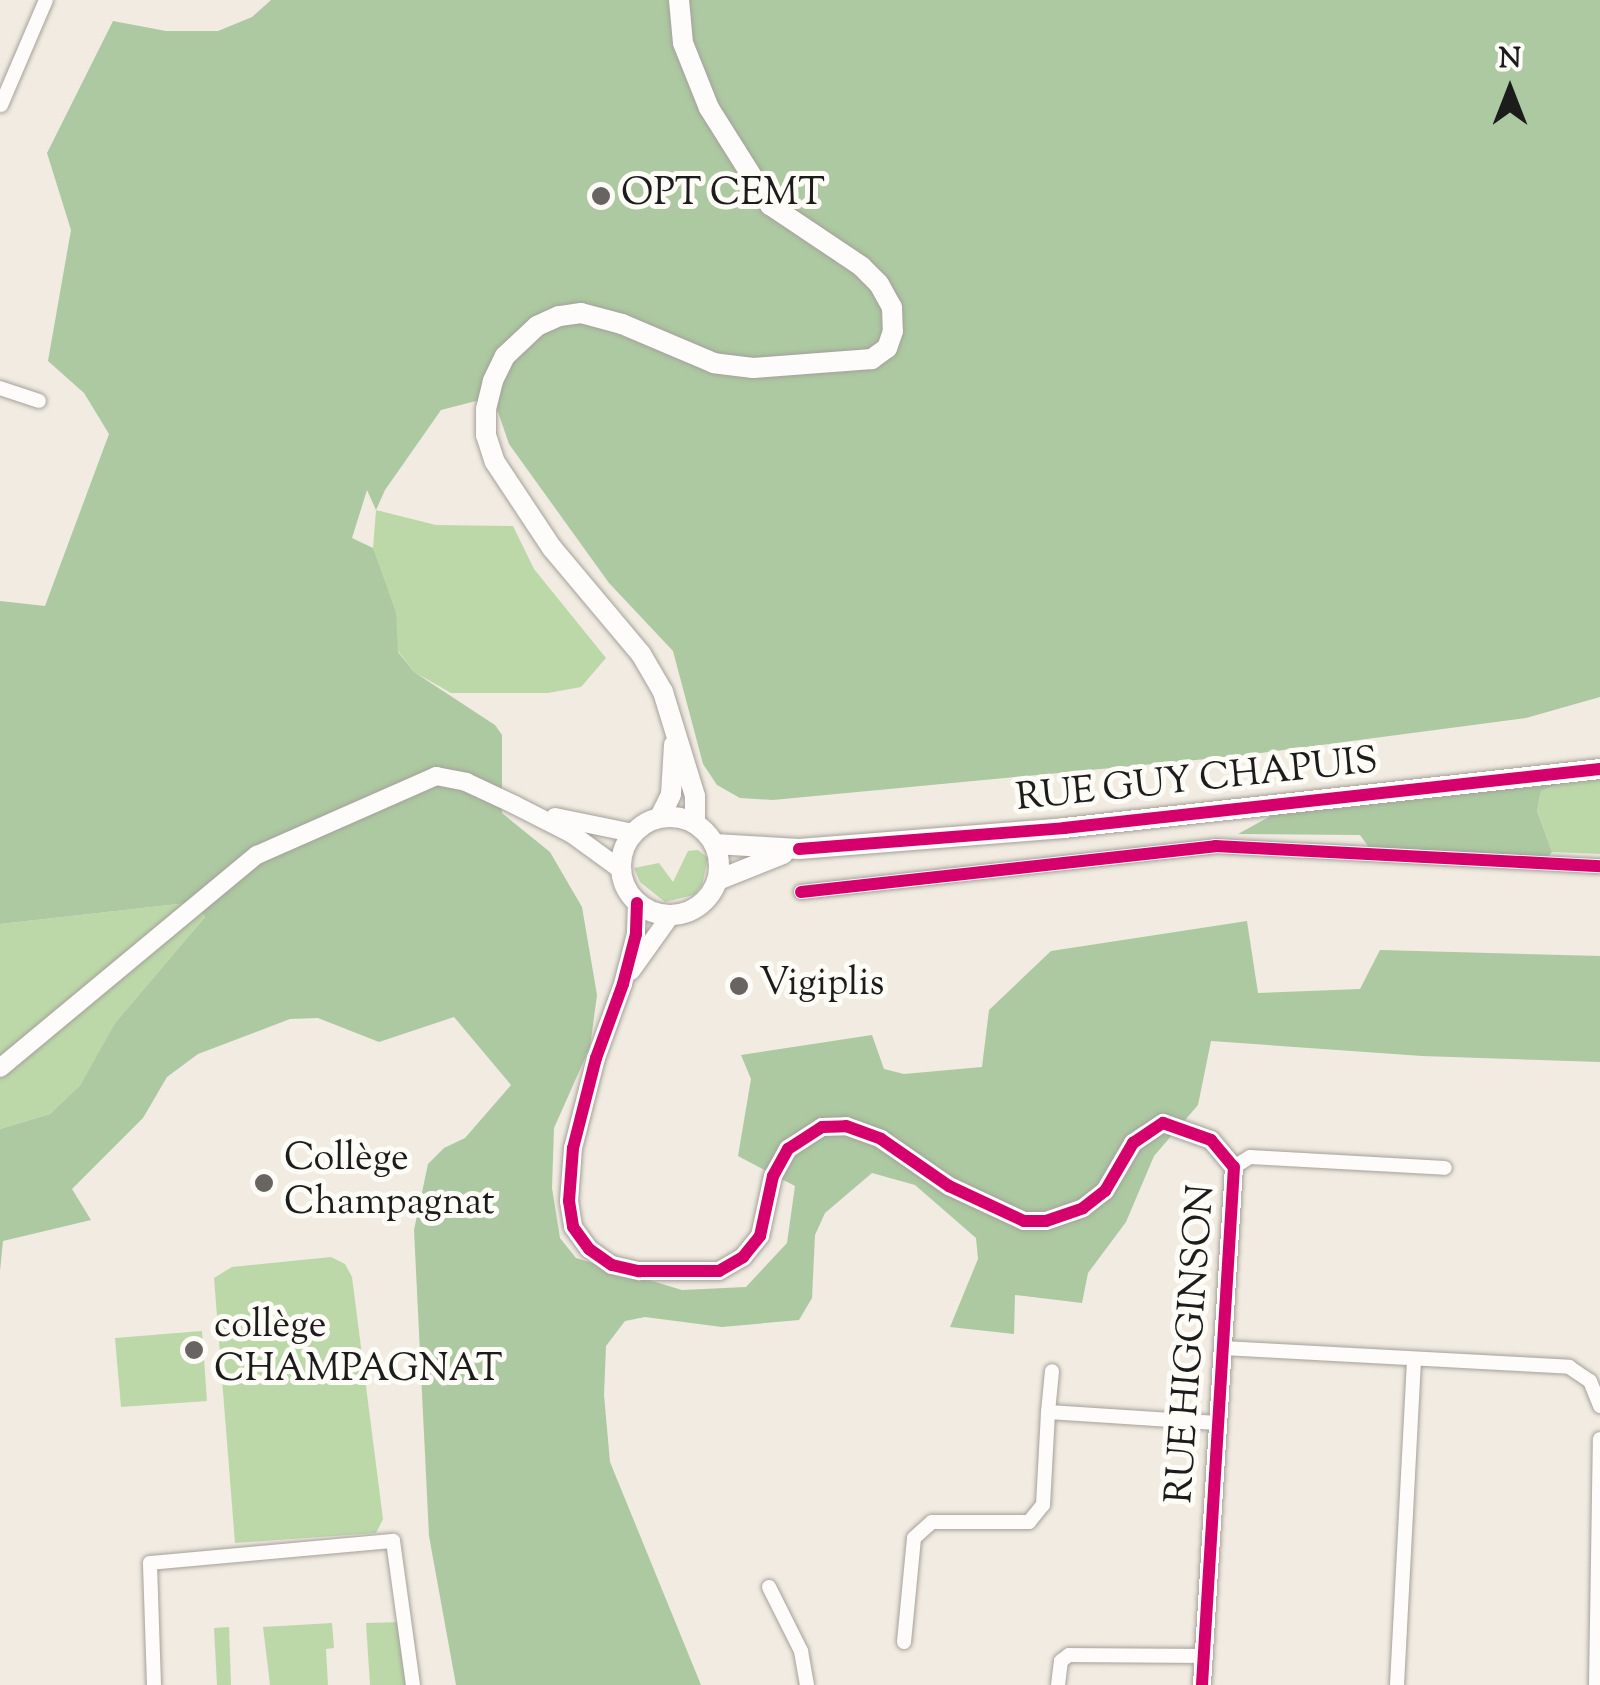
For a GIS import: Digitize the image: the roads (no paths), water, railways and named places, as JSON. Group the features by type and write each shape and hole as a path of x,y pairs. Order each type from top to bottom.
{"main road":[{"path":"680,0 684,43 709,108 770,205 861,266 880,284 892,306 893,330 887,348 872,359 753,368 714,363 622,324 581,313 559,316 537,326 505,356 486,409 486,436 496,462 552,548 642,654 663,692 695,796 695,823"},
{"path":"660,817 695,823 715,844 718,880 700,905 671,915 637,903 623,882 620,869 626,843 633,833 660,817 671,794 676,728"},
{"name":"RUE GUY CHAPUIS","path":"715,844 800,848 1064,828 1600,768"},
{"name":"RUE GUY CHAPUIS","path":"718,880 800,848"}],"street":[{"path":"1,105 46,0"},
{"path":"0,388 38,401"},
{"path":"0,1068 139,948 257,855 436,776 466,782 515,805 572,834 620,869"},
{"path":"515,805 570,822 633,833"},
{"path":"1064,828 1068,862"},
{"path":"801,892 1215,846 1600,866"},
{"name":"RUE HIGGINSON","path":"637,903 636,934 623,984 596,1058 572,1148 569,1201 574,1227 589,1250 612,1265 639,1271 719,1272 743,1256 760,1236 773,1176 788,1149 802,1136 822,1127 846,1126 882,1139 950,1186 1024,1221 1046,1221 1083,1208 1105,1191 1133,1143 1163,1123 1211,1140 1234,1166 1202,1685"},
{"name":"RUE HIGGINSON","path":"623,984 671,915"},
{"path":"1234,1166 1250,1157 1444,1168"},
{"path":"1223,1348 1569,1367 1590,1381 1600,1406"},
{"path":"1397,1685 1414,1361"},
{"path":"904,1642 914,1538 932,1522 1028,1522 1043,1506 1052,1371"},
{"path":"1048,1412 1218,1423"},
{"path":"1596,1685 1600,1438"},
{"path":"154,1685 150,1563 393,1542 413,1685"},
{"path":"769,1588 802,1651 807,1685"},
{"path":"1058,1685 1061,1661 1068,1655 1202,1656"}],"place":[{"name":"OPT CEMT","path":"601,196"},
{"name":"Vigiplis","path":"739,986"},
{"name":"Collège Champagnat","path":"264,1183"},
{"name":"collège CHAMPAGNAT","path":"194,1350"}]}
